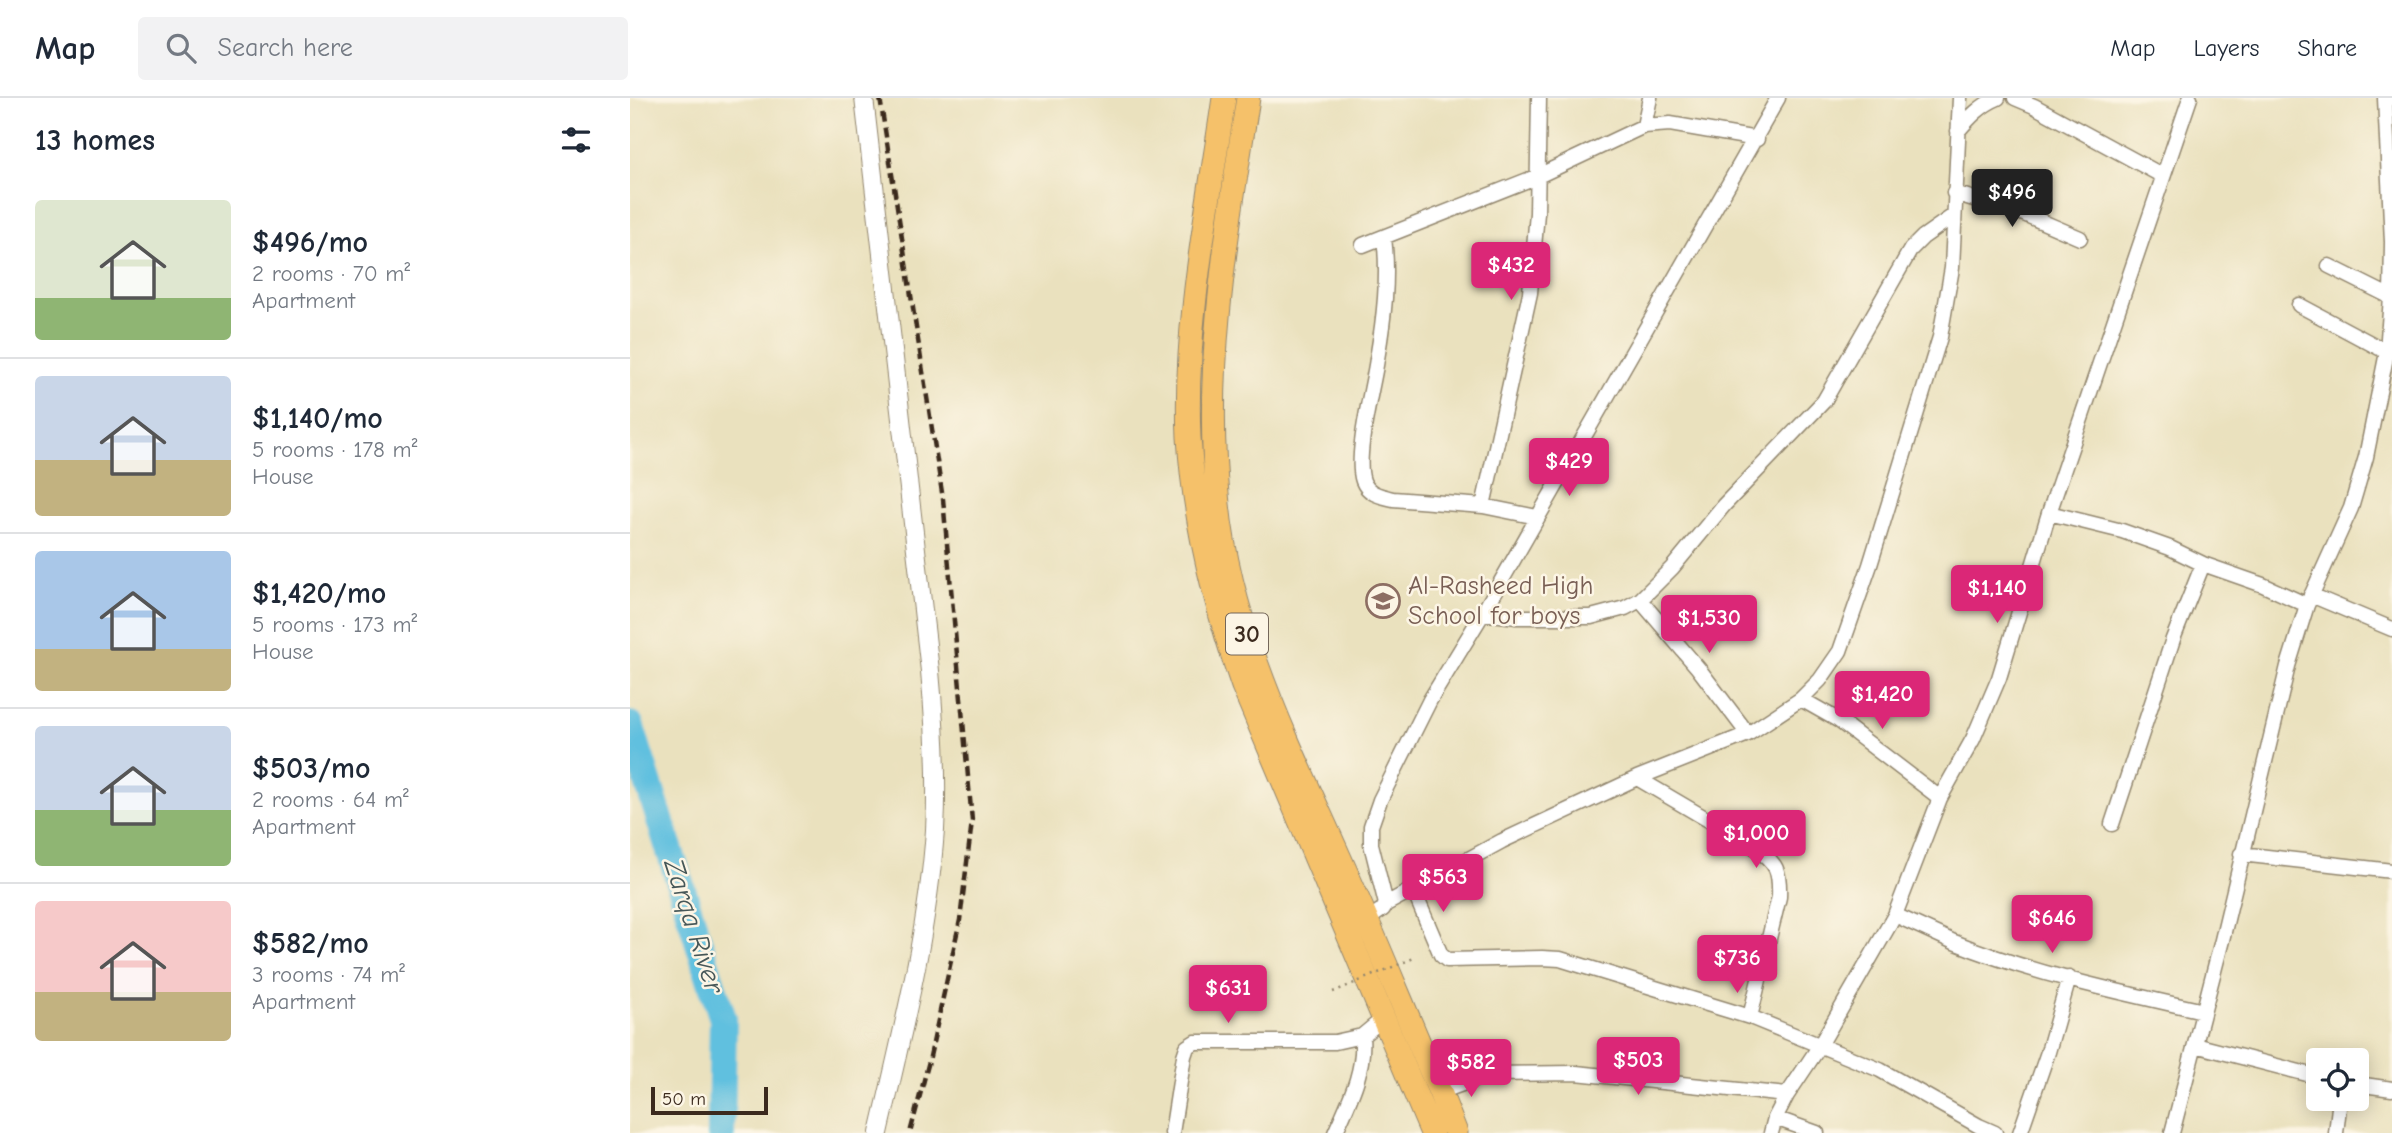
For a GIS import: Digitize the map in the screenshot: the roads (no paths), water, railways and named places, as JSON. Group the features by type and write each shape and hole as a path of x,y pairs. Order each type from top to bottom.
{"main road":[{"name":"30","path":"1224,98 1213,405 1218,506 1237,601 1256,662 1290,746 1367,920 1456,1133"},
{"name":"30","path":"1248,98 1220,206 1191,350 1189,409 1192,470 1204,548 1228,643 1243,687 1432,1133"}],"street":[{"path":"864,98 930,671 936,761 935,827 926,902 908,1007 879,1133"},
{"path":"1483,506 1530,293 1535,251 1539,98"},
{"path":"1644,126 1650,98"},
{"path":"1386,904 1371,844 1374,816 1380,800 1430,700 1757,139 1778,98"},
{"path":"1367,920 1386,904 1502,841 1637,778 1748,734 1801,699 1820,680 1840,651 1878,540 1940,337 1952,268 1960,98"},
{"path":"1958,131 1972,114 1998,98"},
{"path":"2015,98 2035,106 2163,176"},
{"path":"1771,1133 1787,1095 1819,1047 1895,915 1940,798 1973,739 1999,678 2049,513 2190,98"},
{"path":"2172,1133 2288,666 2309,600 2351,508 2366,457 2389,344 2392,242 2385,98"},
{"path":"1363,245 1538,176 1644,126 1670,124 1757,139"},
{"path":"1954,193 2024,214 2080,238"},
{"path":"1483,612 1517,617 1591,617 1625,608 1640,600 1672,568 1724,505 1824,401 1911,249 1953,216"},
{"path":"1384,237 1387,282 1377,361 1364,430 1362,477 1367,489 1379,496 1483,506 1537,517"},
{"path":"2329,266 2391,297"},
{"path":"2299,305 2389,344"},
{"path":"2049,513 2122,531 2170,548 2203,564 2392,629"},
{"path":"2112,824 2174,639 2203,564"},
{"path":"1640,600 1748,734"},
{"path":"1801,699 1838,720 1940,798"},
{"path":"1637,778 1756,848 1773,861 1780,876 1779,897 1750,1017"},
{"path":"2241,854 2392,871"},
{"path":"1413,889 1441,955 1447,960 1560,959 1750,1017 1880,1070 1995,1133"},
{"path":"1895,915 1955,942 2022,965 2203,1011"},
{"path":"2020,1133 2048,1052 2069,978"},
{"path":"1172,1133 1184,1056 1188,1047 1195,1042 1335,1042 1362,1036 1385,1017"},
{"path":"1335,1133 1357,1080 1363,1052 1362,1036"},
{"path":"2195,1045 2306,1074"},
{"path":"1440,1092 1490,1074 1576,1073 1787,1095"},
{"path":"2369,1086 2392,1089"},
{"path":"2336,1133 2339,1111"},
{"path":"1776,1118 1817,1133"}],"waterway":[{"name":"Zarqa River","path":"630,725 723,1019 721,1133"}],"railway":[{"path":"880,98 943,499 972,821 960,920 910,1133"}],"place":[{"name":"Al-Rasheed High School for boys","path":"1383,601"}]}
